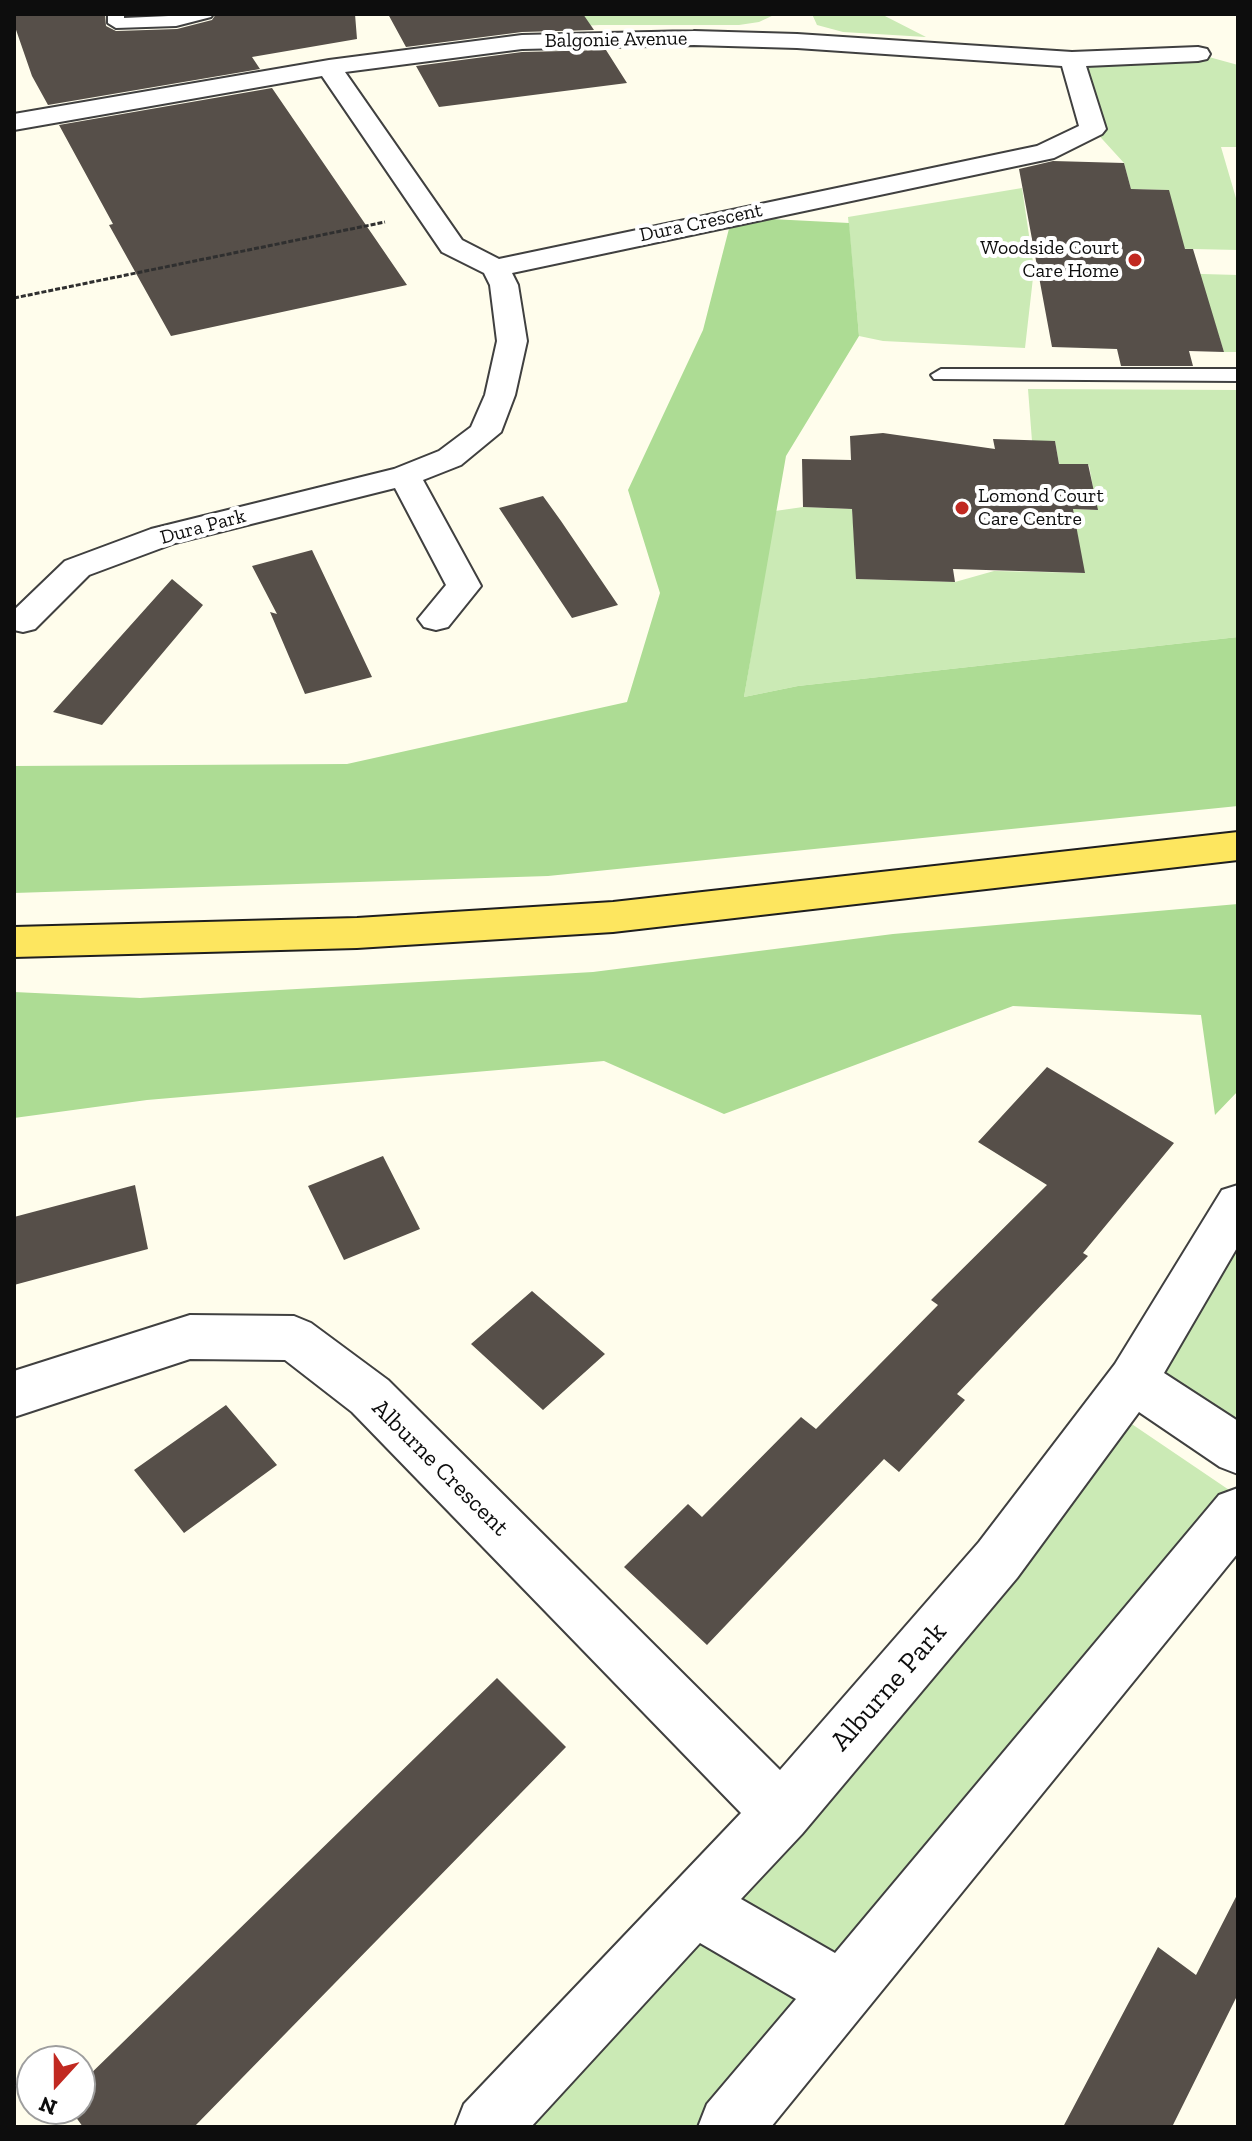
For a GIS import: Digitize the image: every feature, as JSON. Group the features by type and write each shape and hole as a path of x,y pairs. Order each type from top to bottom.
{"main road":[{"path":"14,942 357,933 613,917 1238,846"}],"street":[{"path":"796,14 797,41"},
{"name":"Balgonie Avenue","path":"14,122 329,67 522,42 618,38 797,41 1072,59 1198,54"},
{"name":"Dura Crescent","path":"495,268 1045,152 1093,129 1072,59"},
{"path":"329,67 452,246 495,268"},
{"name":"Dura Park","path":"23,621 77,568 163,536 405,476 450,458 485,432 500,395 512,341 504,285 495,268"},
{"path":"405,476 464,586 436,619"},
{"name":"Alburne Park","path":"487,2127 781,1813 998,1560 1133,1380 1238,1204"},
{"name":"Alburne Crescent","path":"14,1394 190,1337 294,1338 370,1396 781,1813"},
{"path":"1133,1380 1238,1450"},
{"path":"730,2127 1238,1513"},
{"path":"694,1906 843,1992"}],"lane":[{"path":"116,14 116,23 176,21 205,14"},
{"path":"941,375 1238,375"}],"path":[{"path":"14,298 429,213"}],"green space":[{"path":"557,14 776,14 759,22 739,25 599,25 528,29"},
{"path":"812,14 881,14 926,37 843,32 817,25"},
{"path":"1198,54 1238,65 1238,147 1221,147 1238,205 1238,250 1148,248 1169,190 1131,189 1124,163 1093,129 1072,59"},
{"path":"1022,188 1034,269 1025,348 883,341 859,336 848,217"},
{"path":"732,217 849,223 859,336 786,456 744,697 798,686 1238,637 1238,806 548,876 14,893 14,766 347,764 627,702 660,593 628,490 703,330"},
{"path":"1167,273 1238,275 1238,352 1224,352 1210,308"},
{"path":"1028,389 1238,390 1238,637 798,686 744,697 775,511 803,507 852,509 857,579 955,582 994,571 1084,573 1073,509 1097,510 1089,465 1059,464 1055,441 1032,441"},
{"path":"1238,904 1238,1091 1215,1115 1201,1015 1013,1006 724,1114 604,1061 147,1100 14,1118 14,992 140,998 593,972 893,934"},
{"path":"1238,1204 1238,1450 1133,1380"},
{"path":"1114,1412 1238,1496 713,2127 496,2127"}],"building":[{"path":"14,14 105,14 106,26 116,31 177,29 212,20 216,14 355,14 357,39 252,57 260,69 48,105 32,76 14,24"},
{"path":"388,14 583,14 594,30 522,32 406,47"},
{"path":"606,50 627,83 439,107 416,66 522,52"},
{"path":"272,88 407,285 171,336 109,225 113,224 59,125"},
{"name":"Woodside Court Care Home","path":"1053,161 1124,163 1131,189 1169,190 1185,249 1193,249 1224,352 1189,351 1193,366 1121,366 1117,349 1052,347 1019,169"},
{"name":"Lomond Court Care Centre","path":"883,433 995,449 993,439 1055,441 1059,464 1088,464 1098,510 1073,509 1085,573 953,569 955,582 856,579 852,509 803,507 802,459 851,460 850,436"},
{"path":"543,496 618,605 572,618 499,508"},
{"path":"312,550 372,677 305,694 270,612 277,614 252,566"},
{"path":"172,579 203,605 102,725 53,712"},
{"path":"1047,1067 1174,1143 1083,1253 1088,1256 957,1394 965,1400 899,1472 884,1459 707,1645 624,1567 688,1504 702,1517 801,1417 816,1429 938,1305 931,1300 1047,1185 978,1142"},
{"path":"383,1156 420,1229 344,1260 308,1186"},
{"path":"135,1185 148,1249 14,1285 14,1217"},
{"path":"532,1291 605,1354 543,1410 471,1344"},
{"path":"226,1405 277,1465 184,1533 134,1470"},
{"path":"497,1678 566,1747 194,2127 83,2127 82,2125 96,2125 96,2068"},
{"path":"1238,1893 1238,1994 1172,2127 1063,2127 1158,1947 1196,1975"}],"place":[{"name":"Woodside Court Care Home","path":"1135,260"},
{"name":"Lomond Court Care Centre","path":"962,508"}]}
